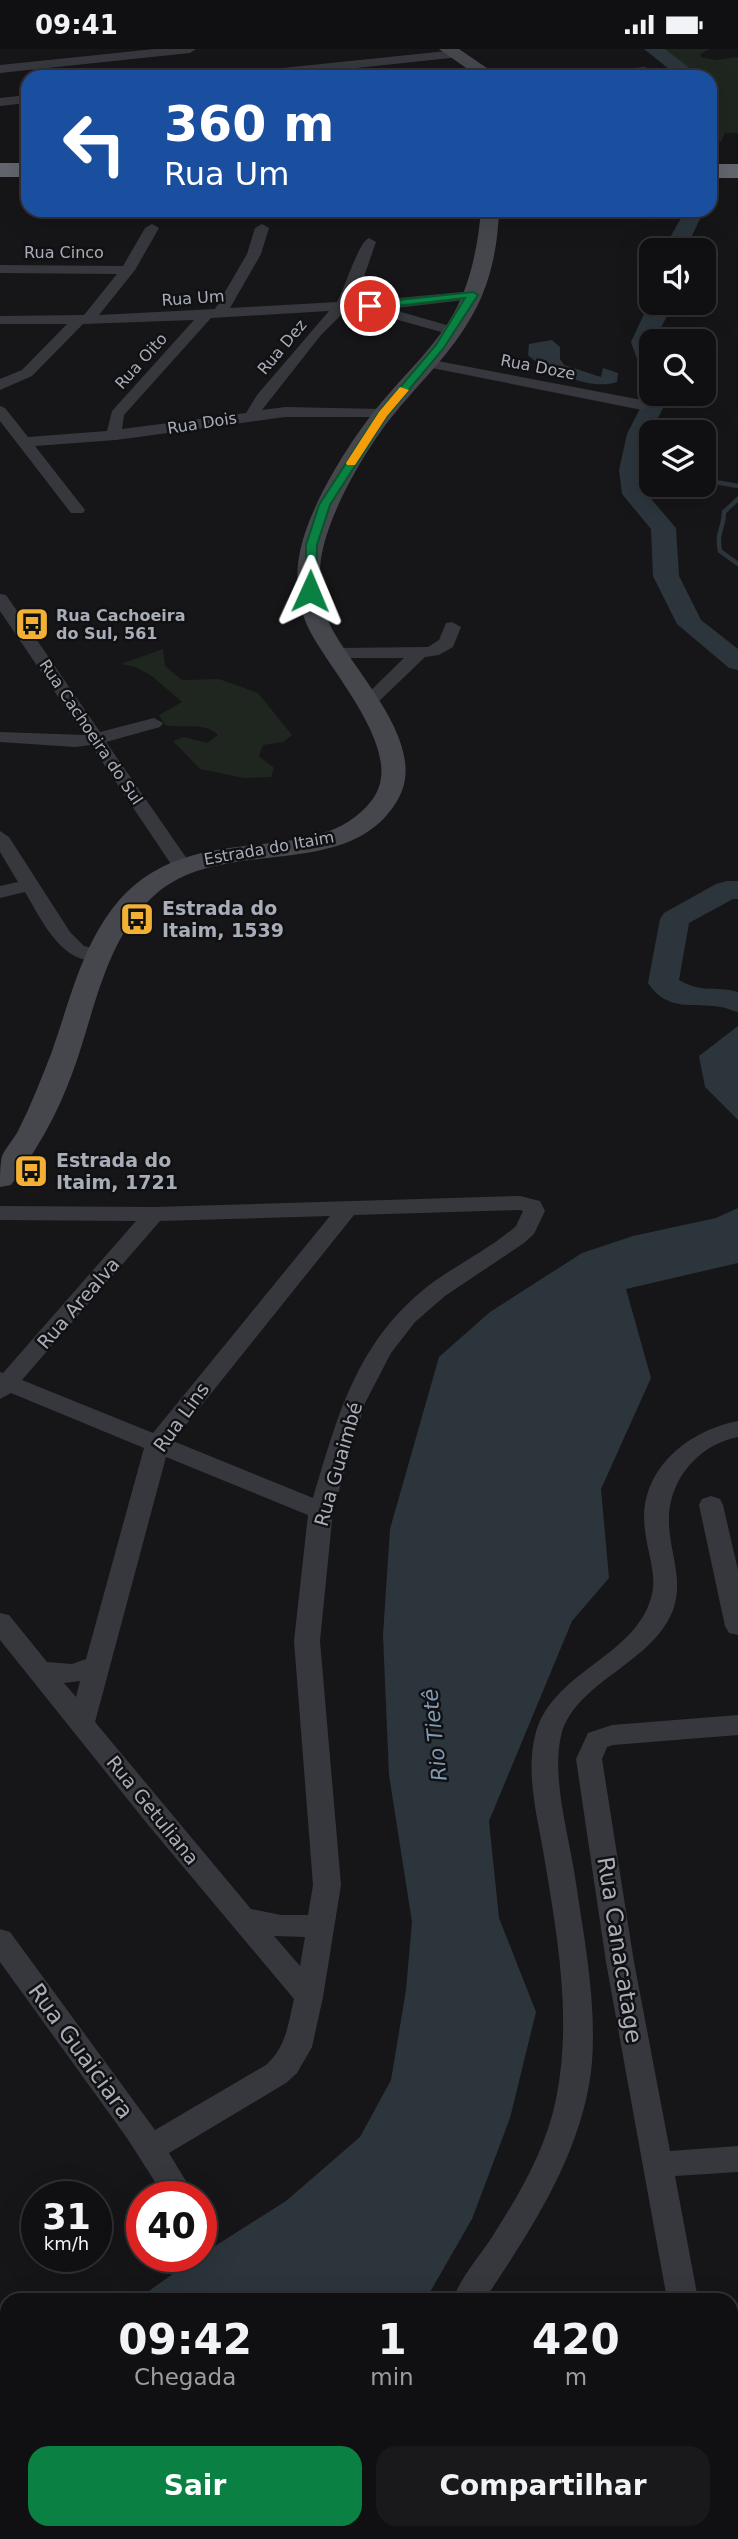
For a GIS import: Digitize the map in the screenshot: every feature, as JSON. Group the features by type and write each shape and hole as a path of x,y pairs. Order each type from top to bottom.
{"highway":[{"path":"0,170 21,170"},
{"path":"717,171 738,171"},
{"path":"0,187 21,187"},
{"path":"717,187 738,187"}],"street":[{"path":"0,69 38,58 190,49"},
{"path":"294,70 452,51 480,70"},
{"path":"38,58 46,70"},
{"path":"0,102 21,100"},
{"name":"Estrada do Itaim","path":"0,1178 32,1134 98,955 108,933 128,904 144,890 182,866 215,856 330,839 365,823 389,793 394,774 388,745 319,626 311,607 311,545 324,505 382,414 452,331 473,295 490,231 490,217"},
{"path":"0,385 27,373 82,321 128,270 152,228"},
{"name":"Rua Oito","path":"116,435 114,427 117,414 213,315 254,254 262,228"},
{"path":"344,305 369,242"},
{"name":"Rua Cinco","path":"0,269 128,270"},
{"name":"Rua Um","path":"0,320 82,321 344,305 389,306 403,301 441,300 473,295"},
{"name":"Rua Dez","path":"252,415 316,332 344,305"},
{"name":"Rua Um","path":"389,306 388,311 396,315 452,331"},
{"name":"Rua Doze","path":"427,363 639,404"},
{"path":"0,411 77,510"},
{"name":"Rua Dois","path":"22,442 116,435 252,415 311,411 382,414"},
{"name":"Rua Cachoeira do Sul","path":"0,599 182,866"},
{"path":"337,653 420,653 443,647 452,627"},
{"path":"366,704 420,653"},
{"path":"0,737 75,742 154,723"},
{"path":"0,837 68,944 76,950 98,955"},
{"path":"0,892 29,885"},
{"name":"Rua Guaimbé","path":"0,1213 154,1214 520,1203 532,1206 534,1211 526,1229 438,1291 407,1317 381,1350 352,1403 321,1511 307,1641 327,1885 309,1997 297,2047 287,2064 276,2074 145,2139"},
{"name":"Rua Lins","path":"82,1722 157,1445 347,1209"},
{"name":"Rua Arealva","path":"3,1385 154,1214"},
{"path":"3,1385 321,1511"},
{"path":"472,2293 532,2199 560,2137 577,2071 575,2001 568,1925 551,1807 548,1734 562,1708 623,1657 649,1628 660,1610 667,1590 655,1514 665,1479 683,1455 705,1439 738,1429"},
{"path":"711,1505 738,1626"},
{"name":"Rua Getuliana","path":"0,1622 309,1997"},
{"path":"40,1671 73,1674 97,1665"},
{"name":"Rua Canacatage","path":"681,2293 620,1962 589,1759 597,1740 612,1735 738,1725"},
{"path":"242,1917 286,1928 321,1924"},
{"name":"Rua Guaiciara","path":"0,1940 145,2139 171,2181"},
{"path":"657,2165 738,2159"}],"shaded area":[{"path":"663,49 710,49 700,54 701,57 716,60 738,57 738,133 725,133 721,142 717,143 717,70 688,70"},
{"path":"163,649 165,666 182,680 219,679 258,693 292,735 283,742 263,745 259,756 274,768 271,777 244,778 200,769 173,741 184,737 207,743 218,735 206,728 165,725 159,715 182,702 152,676 135,667 121,664"}],"water":[{"path":"552,340 560,347 560,359 564,365 601,377 603,368 618,373 617,382 583,382 546,368 528,355 529,344"},
{"path":"738,1026 738,1120 705,1087 699,1056"},
{"name":"Rio Tietê","path":"738,1208 738,1263 626,1289 651,1378 601,1489 609,1578 572,1621 489,1821 499,1918 536,2012 510,2118 472,2219 429,2293 146,2293 175,2272 217,2272 217,2245 286,2201 360,2137 391,2080 406,1990 412,1922 389,1775 383,1635 390,1529 439,1357 490,1312 582,1253 633,1236 716,1218"}],"waterway":[{"path":"653,49 682,70"},
{"path":"680,238 691,217"},
{"path":"649,329 656,315"},
{"path":"652,406 639,434 631,470 634,494 663,528 666,576 690,624 738,662"},
{"path":"631,470 639,471"},
{"path":"716,482 738,486"},
{"path":"738,499 724,512 719,539 720,551 738,564"},
{"path":"738,890 727,890 675,919 663,983 688,998 726,998 738,1003"}],"slow traffic":[{"path":"351,463 382,414 404,390"}],"place":[{"name":"Rua Cachoeira do Sul, 561","path":"32,624"},
{"name":"Estrada do Itaim, 1539","path":"137,919"},
{"name":"Estrada do Itaim, 1721","path":"31,1171"}],"route":[{"path":"310,591 311,545 324,505 382,414 440,347 473,295 370,306"}]}
